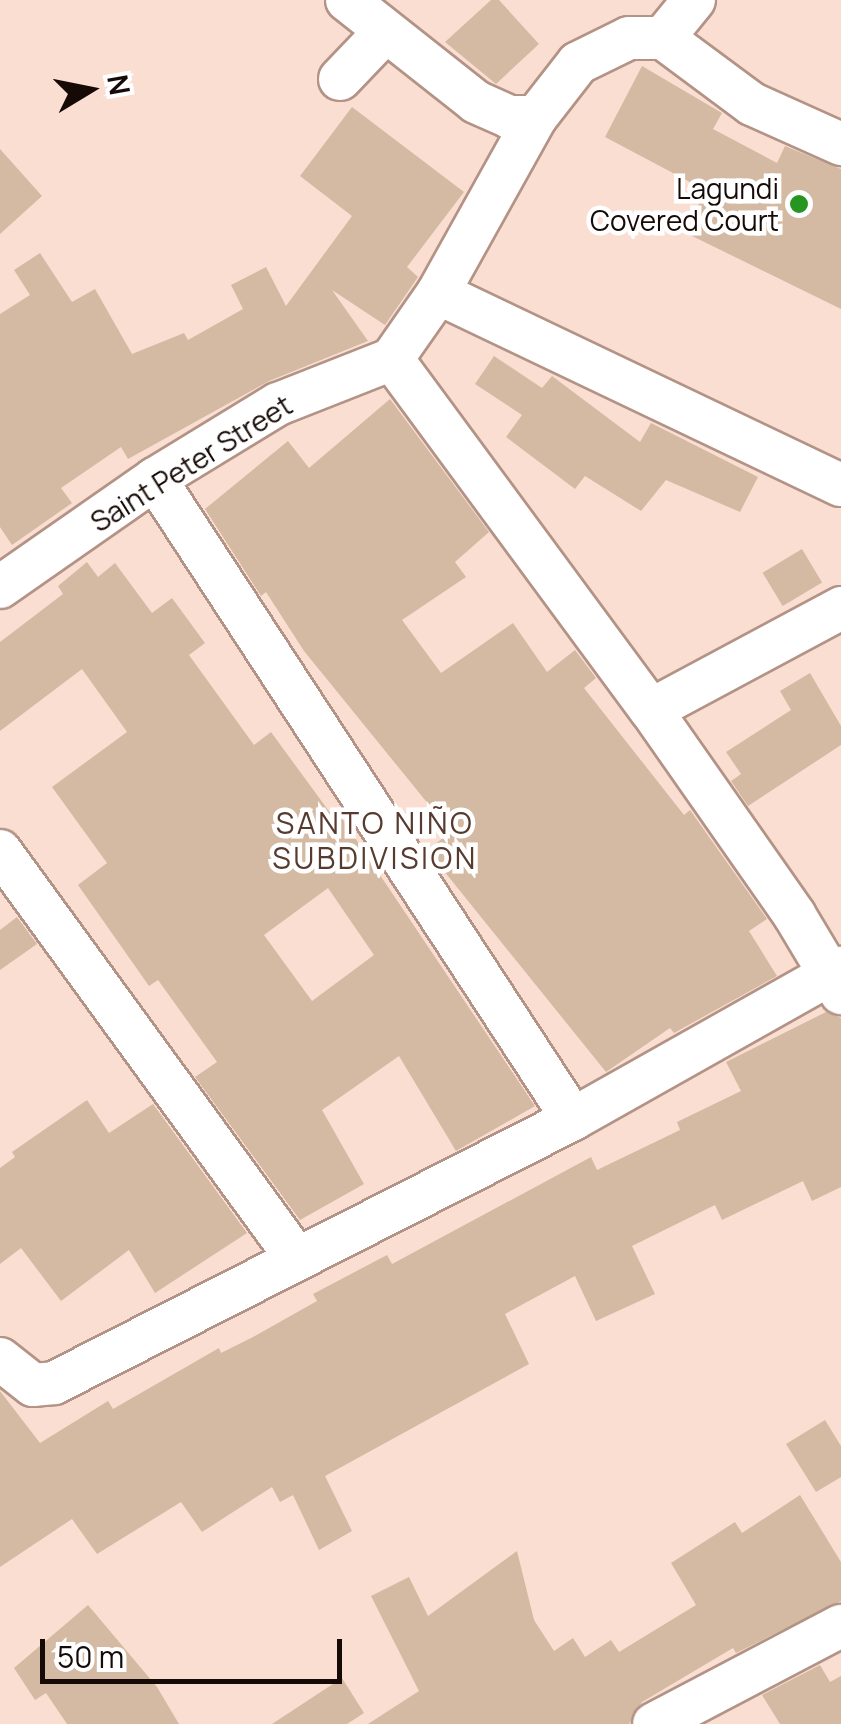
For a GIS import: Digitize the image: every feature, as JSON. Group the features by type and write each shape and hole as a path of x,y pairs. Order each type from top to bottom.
{"street":[{"path":"347,0 476,102 509,118 536,116"},
{"path":"663,38 694,0"},
{"path":"340,79 384,33"},
{"path":"0,1359 33,1386 54,1383 294,1256 573,1119 837,978 652,710 392,359 438,293 536,116 578,63 629,38 663,38 752,104 841,144"},
{"path":"438,293 841,485"},
{"name":"Saint Peter Street","path":"0,588 155,478 278,404 392,359"},
{"path":"155,478 573,1119"},
{"path":"652,710 841,608"},
{"path":"0,851 294,1256"},
{"path":"654,1724 841,1626"}],"building":[{"path":"491,0 499,0 539,44 496,84 445,42"},
{"path":"642,66 722,113 713,129 777,163 785,146 841,169 841,309 686,233 705,190 605,137"},
{"path":"352,107 464,192 407,267 418,277 385,325 332,290 368,341 269,381 128,459 121,447 61,488 72,503 12,545 0,527 0,314 30,295 14,270 40,253 72,302 95,289 132,354 184,333 188,340 243,309 231,285 266,267 286,306 352,216 300,176"},
{"path":"0,149 42,196 0,234"},
{"path":"494,356 542,388 552,376 640,442 651,423 758,477 740,512 666,480 641,511 585,476 575,489 506,437 522,415 475,384"},
{"path":"390,399 489,532 455,562 466,577 402,620 441,673 513,623 547,672 575,650 596,678 584,688 684,815 690,810 767,919 749,931 777,976 674,1033 670,1028 606,1072 427,850 451,832 304,651 266,592 261,596 205,509 288,441 309,468"},
{"path":"802,549 822,582 783,606 763,573"},
{"path":"87,562 98,577 115,563 152,613 172,598 205,643 189,655 254,745 271,732 331,814 337,811 535,1106 456,1151 399,1056 322,1110 364,1184 300,1220 195,1077 217,1062 158,980 149,986 78,885 107,863 52,787 127,732 82,669 0,731 0,642 63,594 58,586","holes":["328,888 374,955 312,1001 264,935"]},
{"path":"810,673 841,726 841,745 748,806 731,781 741,774 726,752 791,710 780,691"},
{"path":"17,917 37,944 0,970 0,930"},
{"path":"826,1012 841,1018 841,1187 812,1201 803,1181 722,1220 715,1205 632,1246 655,1294 596,1321 575,1276 505,1314 529,1364 325,1476 352,1531 319,1550 293,1495 280,1502 272,1487 202,1532 181,1502 97,1554 72,1519 0,1567 0,1391 40,1443 108,1401 113,1409 219,1348 221,1353 253,1337 317,1301 313,1294 387,1255 392,1264 591,1157 597,1170 680,1130 677,1122 741,1091 726,1062"},
{"path":"87,1100 109,1133 153,1104 247,1233 155,1293 129,1250 61,1301 21,1248 0,1264 0,1168 15,1157 12,1152"},
{"path":"825,1420 841,1446 841,1477 816,1492 786,1444"},
{"path":"800,1495 841,1562 841,1601 736,1653 733,1648 642,1702 629,1724 368,1724 419,1691 371,1596 409,1577 428,1616 517,1551 534,1620 554,1651 573,1638 585,1657 611,1640 619,1652 696,1605 671,1563 735,1522 742,1533"},
{"path":"88,1605 157,1687 179,1724 67,1724 46,1693 35,1700 14,1668"},
{"path":"820,1665 830,1682 841,1676 841,1724 780,1724 762,1695"},
{"path":"342,1678 364,1713 347,1724 272,1724"}],"place":[{"name":"Lagundi Covered Court","path":"799,204"}],"district":[{"name":"SANTO NIÑO SUBDIVISION","path":"375,840"}]}
